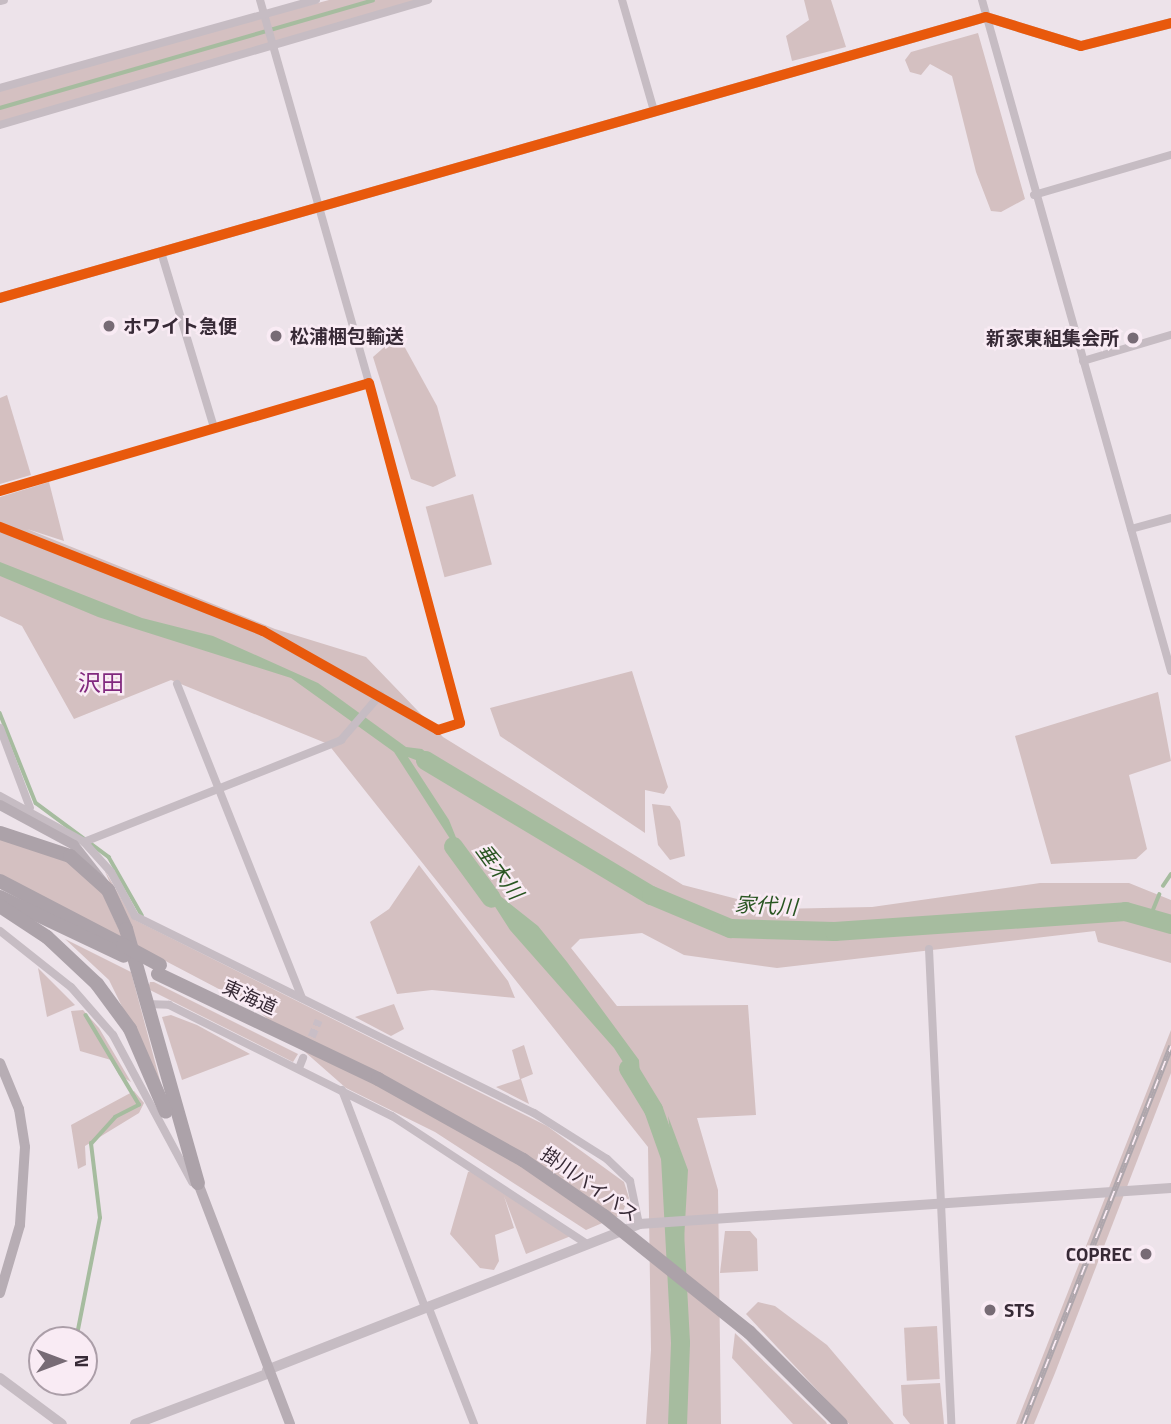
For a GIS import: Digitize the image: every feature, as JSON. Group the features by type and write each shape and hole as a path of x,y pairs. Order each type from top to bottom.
{"highway":[{"path":"0,833 70,856 108,891 126,929 198,1184"},
{"name":"東海道","path":"0,881 124,951 277,1030"},
{"name":"東海道","path":"0,897 124,951"},
{"path":"0,906 73,959 130,1029 198,1184"},
{"name":"掛川バイパス","path":"277,1030 487,1140 604,1216 749,1332 841,1424"}],"main road":[{"path":"0,805 88,855 108,891"},
{"path":"0,1063 19,1109 25,1147 20,1225 0,1293"},
{"path":"198,1184 290,1424"}],"street":[{"path":"0,527 263,631 438,730 460,723 369,383 260,0"},
{"path":"0,88 265,18 294,3 316,0"},
{"path":"0,125 271,41 428,0"},
{"path":"622,0 654,111"},
{"path":"982,0 1034,195 1171,671"},
{"path":"0,298 986,17 1081,46 1171,23"},
{"path":"1034,195 1171,155"},
{"path":"161,252 214,428"},
{"path":"1083,361 1171,335"},
{"path":"0,491 369,383"},
{"path":"1130,529 1171,518"},
{"path":"177,684 302,998"},
{"path":"84,842 341,740 380,695"},
{"path":"0,728 30,808"},
{"path":"0,796 30,808 84,842 111,872 135,916 534,1113 607,1159 630,1181 639,1224"},
{"path":"0,931 71,987 113,1035 208,1212"},
{"path":"929,949 951,1424"},
{"path":"145,1004 169,1005 299,1068 441,1143 587,1244"},
{"path":"319,1020 324,1009"},
{"path":"299,1068 303,1058"},
{"path":"342,1090 474,1424"},
{"path":"135,1424 639,1224 659,1220 1171,1188"},
{"path":"0,1378 62,1424"}],"shaded area":[{"path":"329,0 428,0 0,124 0,88"},
{"path":"804,0 831,0 846,47 792,61 786,36 809,20"},
{"path":"978,33 1025,199 1001,212 991,211 976,172 952,76 930,64 921,75 910,72 905,60 911,52"},
{"path":"390,342 403,344 437,406 456,476 433,487 411,479 373,357"},
{"path":"7,395 31,475 0,484 0,398"},
{"path":"49,482 64,541 27,529 275,629 366,657 443,737 683,885 776,909 872,907 1040,883 1129,883 1171,900 1171,963 1098,942 1095,931 777,968 684,955 642,933 580,939 571,948 617,1006 748,1005 756,1115 697,1118 718,1190 721,1424 646,1424 651,1350 648,1147 328,744 171,680 74,719 22,626 0,616 0,497"},
{"path":"473,494 492,565 445,577 426,507"},
{"path":"0,562 142,618 213,636 318,683 406,747 422,749 455,775 408,757 449,820 467,865 394,752 291,678 98,617 0,576"},
{"path":"632,671 668,787 664,794 645,790 645,833 500,736 490,708"},
{"path":"1158,692 1171,761 1129,775 1147,849 1136,859 1051,864 1015,736"},
{"path":"652,804 670,806 680,821 685,856 670,860 658,845"},
{"path":"0,839 67,860 103,894 123,939 0,874"},
{"path":"419,865 508,981 515,998 432,990 397,994 370,922 389,909"},
{"path":"104,869 133,919 547,1126 624,1182 629,1198 621,1215 586,1230 435,1132 346,1088 255,1008 137,946"},
{"path":"476,877 538,926 567,962 639,1060 641,1090 614,1048 510,930"},
{"path":"65,939 131,972 162,1088 109,980"},
{"path":"38,968 75,1005 47,1017"},
{"path":"150,982 298,1054 293,1062 148,989"},
{"path":"394,1004 404,1029 391,1036 355,1017"},
{"path":"83,1010 99,1028 131,1082 119,1075 111,1060 80,1051 71,1011"},
{"path":"171,1015 197,1025 250,1054 182,1080 162,1017"},
{"path":"1171,1030 1171,1073 1055,1373 1034,1424 1016,1424"},
{"path":"524,1045 533,1074 521,1079 529,1104 496,1087 520,1079 512,1050"},
{"path":"134,1091 144,1103 139,1113 85,1146 86,1165 78,1169 71,1125"},
{"path":"668,1116 688,1170 681,1294 674,1162"},
{"path":"476,1170 571,1236 526,1254 504,1196 514,1228 495,1235 499,1261 494,1270 480,1268 450,1234 468,1172"},
{"path":"725,1231 750,1231 757,1239 758,1271 720,1273"},
{"path":"758,1302 775,1306 827,1345 894,1424 849,1424 746,1314"},
{"path":"937,1326 940,1379 907,1381 904,1328"},
{"path":"735,1333 827,1424 793,1424 732,1358"},
{"path":"940,1383 944,1424 910,1424 903,1415 901,1385"}],"waterway":[{"path":"0,108 373,0"},
{"path":"0,713 36,803 109,857 142,915"},
{"name":"家代川","path":"425,760 651,895 730,928 834,931 1125,911 1171,924"},
{"name":"垂木川","path":"453,846 491,898"},
{"path":"1163,886 1171,874"},
{"path":"1151,915 1159,895"},
{"path":"79,1326 100,1218 91,1144 115,1117 139,1105 86,1016"},
{"name":"垂木川","path":"628,1068 653,1109 670,1157 680,1343 677,1424"}],"tunnel":[{"path":"307,1048 319,1020"}],"railway":[{"path":"1023,1424 1171,1046"}],"cycle path":[{"path":"0,298 986,17 1081,46 1171,23"},
{"path":"0,491 369,383 460,723 438,730 263,631 0,527"}],"place":[{"name":"ホワイト急便","path":"109,326"},
{"name":"松浦梱包輸送","path":"276,336"},
{"name":"新家東組集会所","path":"1133,338"},
{"name":"COPREC","path":"1146,1254"},
{"name":"STS","path":"990,1310"}],"district":[{"name":"沢田","path":"101,683"}]}
